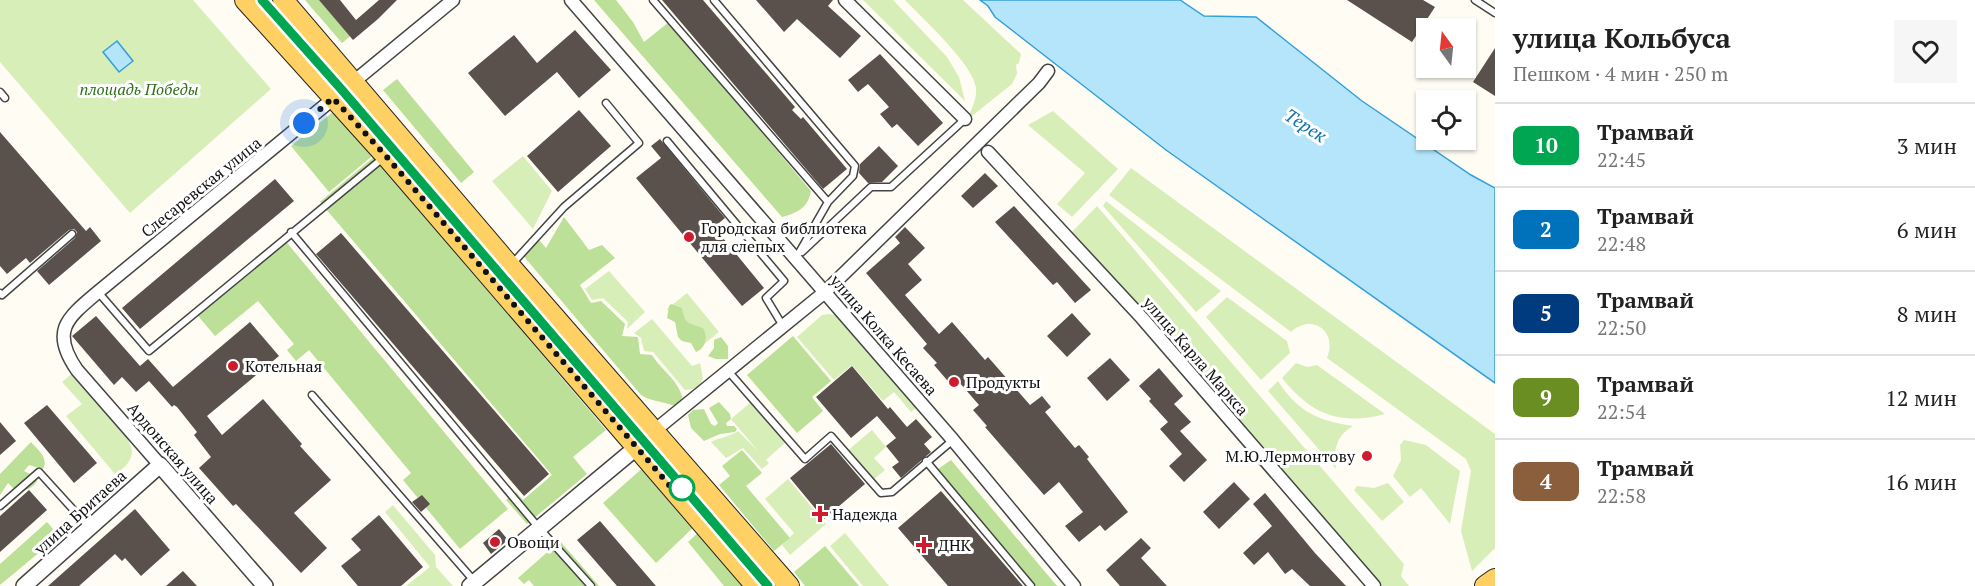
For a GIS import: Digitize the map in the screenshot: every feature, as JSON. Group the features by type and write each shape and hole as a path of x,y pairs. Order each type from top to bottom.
{"main road":[{"path":"245,0 386,156 756,586"},
{"path":"283,0 510,266 789,586"},
{"path":"1485,586 1495,579"}],"street":[{"name":"Слесаревская улица","path":"63,338 66,324 74,312 453,0"},
{"name":"улица Колка Кесаева","path":"571,0 953,440 1074,586"},
{"path":"845,0 965,119"},
{"path":"472,584 654,431 825,292 1039,83 1048,71"},
{"name":"улица Карла Маркса","path":"988,152 1142,318 1374,586"},
{"name":"Ардонская улица","path":"63,338 66,353 77,370 265,586"},
{"name":"улица Бритаева","path":"24,586 160,465"}],"lane":[{"path":"653,0 828,202"},
{"path":"714,0 855,166 853,176 828,202 796,258"},
{"path":"1476,0 1495,13"},
{"path":"0,92 5,98"},
{"path":"510,266 564,207 639,143 606,104"},
{"path":"796,258 871,187 891,187 965,119"},
{"path":"668,141 784,281 766,298 783,326"},
{"path":"98,292 149,351 386,156"},
{"path":"291,232 539,528 591,586"},
{"path":"0,293 2,295 72,234"},
{"path":"728,371 805,459 831,436 881,494 892,492 953,440"},
{"path":"312,395 472,584"},
{"path":"926,461 1031,586"},
{"path":"0,506 39,472 90,527"}],"green space":[{"name":"площадь Победы","path":"0,0 193,0 271,89 130,213 0,62"},
{"path":"305,0 332,0 358,30 342,43"},
{"path":"594,0 616,0 633,22 644,42 669,22 811,191 804,206 782,217"},
{"path":"863,0 893,0 947,57 959,77 965,101"},
{"path":"905,0 963,0 1021,54 1019,63 1016,65 1017,74 1012,84 967,120 976,97 973,78 957,55"},
{"path":"397,79 474,172 461,183 383,90"},
{"path":"339,107 377,152 329,192 291,146"},
{"path":"1053,111 1118,169 1072,217 1057,204 1085,173 1028,125"},
{"path":"523,156 552,191 533,229 492,181"},
{"path":"374,157 606,430 573,457 587,474 527,524 506,500 516,492 523,500 552,475 320,202"},
{"path":"1131,168 1495,434 1495,548 1472,571 1461,531 1471,471 1466,459 1327,358 1329,340 1321,328 1307,324 1291,332 1109,195"},
{"path":"1106,201 1221,291 1196,312 1103,206"},
{"path":"1097,206 1404,564 1401,576 1409,586 1381,586 1072,232"},
{"path":"564,217 589,250 602,245 615,258 580,285 591,303 601,301 625,324 622,336 638,337 640,354 652,355 674,381 683,400 675,406 641,395 521,253 534,234 546,248"},
{"path":"283,238 508,509 460,549 403,480 411,473 309,350 296,361 287,350 294,344 258,301 215,336 194,311"},
{"path":"609,271 645,312 627,329 628,322 603,298 592,300 585,289"},
{"path":"687,293 719,332 699,348 667,309"},
{"path":"1227,297 1287,341 1290,353 1261,380 1206,317"},
{"path":"671,304 682,308 688,323 703,328 705,342 696,352 691,343 682,341 678,337 675,322 667,318"},
{"path":"822,315 835,315 842,321 916,408 911,412 894,392 883,401 852,365 834,380 797,337"},
{"path":"652,319 692,366 700,363 703,378 700,386 685,390 653,352 644,351 641,338 634,333"},
{"path":"793,336 831,381 812,397 823,411 797,433 747,375"},
{"path":"721,337 728,346 728,359 708,356 714,348 714,340"},
{"path":"1296,363 1307,367 1317,365 1385,414 1354,418 1340,417 1315,408 1282,378"},
{"path":"75,371 117,422 130,444 132,452 130,459 124,468 115,474 66,416 82,404 62,382"},
{"path":"1278,381 1293,400 1310,413 1329,421 1353,426 1343,434 1337,444 1336,469 1268,391"},
{"path":"719,402 730,414 731,419 726,423 727,426 734,426 737,429 735,432 720,434 704,441 691,428 688,415 693,410 704,409 711,424 715,426 718,423 709,408"},
{"path":"751,402 786,442 766,460 769,463 762,469 743,448 726,458 711,442 738,431 758,451 731,419"},
{"path":"872,430 886,447 874,458 885,470 872,481 846,452"},
{"path":"1404,440 1426,445 1460,471 1450,524 1421,488 1410,497 1393,476 1401,460 1400,445"},
{"path":"31,442 45,461 43,469 29,465 24,471 37,481 31,488 19,491 8,483 0,495 0,474"},
{"path":"742,450 762,473 746,486 790,538 774,551 719,485 730,476 722,466"},
{"path":"951,460 1057,586 1035,586 938,469"},
{"path":"646,465 697,524 656,563 603,503"},
{"path":"788,479 826,524 790,555 782,545 794,533 765,499"},
{"path":"1388,483 1404,502 1382,521 1354,490 1357,486 1374,488"},
{"path":"393,505 435,555 436,567 453,586 406,586 430,567 385,512"},
{"path":"47,522 59,536 0,585 0,564"},
{"path":"700,531 749,586 724,586 688,542"},
{"path":"845,533 889,586 863,586 830,546"},
{"path":"560,541 599,586 534,586 529,580 524,584 518,578"},
{"path":"825,546 859,586 805,586 794,572"}],"water":[{"name":"Терек","path":"980,0 1180,0 1204,16 1256,17 1362,101 1416,138 1416,150 1434,150 1495,188 1495,383 1166,150 995,17 988,6"},
{"path":"117,41 133,61 119,72 103,52"}],"building":[{"path":"319,0 340,0 356,20 379,0 397,0 353,40"},
{"path":"662,0 703,0 795,107 792,110 801,119 803,117 847,169 823,189"},
{"path":"756,0 833,0 828,6 861,36 840,58 797,19 784,32"},
{"path":"1347,0 1423,0 1435,7 1428,18 1416,18 1416,36 1412,42"},
{"path":"575,30 611,70 579,98 557,72 505,116 468,73 514,35 537,63"},
{"path":"1495,48 1495,96 1473,82"},
{"path":"880,54 943,123 918,146 897,124 892,128 880,114 889,107 868,84 858,92 848,80"},
{"path":"579,110 611,146 558,192 527,156"},
{"path":"0,132 86,231 90,227 101,241 49,285 37,271 75,238 77,232 74,229 69,230 30,263 26,258 7,274 0,266"},
{"path":"660,139 725,218 714,227 764,288 742,306 636,178 661,158 651,146"},
{"path":"879,146 898,166 882,182 868,183 859,173 860,164"},
{"path":"985,173 998,186 973,208 961,196"},
{"path":"275,179 294,201 140,329 122,308"},
{"path":"1014,206 1091,290 1075,303 1057,282 1053,285 995,222"},
{"path":"905,227 925,248 908,264 922,280 905,295 939,334 952,322 985,360 988,357 1030,405 1042,396 1051,407 1045,412 1075,448 1079,445 1089,457 1087,459 1128,512 1105,531 1100,525 1079,542 1065,526 1083,512 1059,482 1044,495 985,427 987,426 973,410 979,405 959,382 953,387 934,365 937,363 923,348 927,344 866,273 900,243 895,237"},
{"path":"341,233 549,474 524,496 316,254"},
{"path":"1072,313 1091,334 1067,357 1047,336"},
{"path":"96,316 140,366 148,359 173,387 250,322 279,356 207,416 222,435 263,399 302,444 300,446 331,480 294,513 327,548 301,573 236,504 233,506 199,468 211,457 194,435 197,432 177,407 174,405 172,407 149,381 136,392 122,377 114,385 72,336"},
{"path":"1110,358 1130,380 1107,401 1087,378"},
{"path":"852,366 888,409 890,407 907,427 916,419 932,437 924,444 931,452 901,478 892,467 899,462 886,446 896,438 877,416 851,438 816,397"},
{"path":"1159,368 1183,396 1174,404 1191,422 1180,431 1207,460 1184,482 1169,466 1182,454 1160,429 1168,422 1139,386"},
{"path":"47,405 97,463 74,483 24,423"},
{"path":"0,422 16,441 0,455"},
{"path":"831,444 865,484 824,519 790,478"},
{"path":"1234,482 1250,499 1219,529 1203,512"},
{"path":"29,490 47,510 0,552 0,516"},
{"path":"941,491 1023,586 948,586 898,528"},
{"path":"1265,493 1346,586 1310,586 1292,569 1285,574 1268,552 1254,565 1243,553 1272,526 1253,504"},
{"path":"422,495 430,504 421,512 412,502"},
{"path":"135,509 170,550 141,576 125,558 122,561 115,554 79,586 48,586"},
{"path":"379,515 423,567 401,586 358,586 341,566 361,550 351,539"},
{"path":"600,521 656,586 617,586 577,540"},
{"name":"Овощи","path":"499,529 508,540 491,554 483,543"},
{"path":"1141,538 1151,548 1141,558 1167,586 1120,586 1106,570"},
{"path":"183,571 197,586 166,586"}],"tram line":[{"path":"262,0 768,586"},
{"name":"10","path":"262,0 768,586"}],"place":[{"name":"Городская библиотека для слепых","path":"689,237"},
{"name":"Котельная","path":"233,366"},
{"name":"Продукты","path":"954,382"},
{"name":"М.Ю.Лермонтову","path":"1367,456"},
{"name":"Надежда","path":"820,514"},
{"name":"Овощи","path":"495,542"},
{"name":"ДНК","path":"924,545"}],"route":[{"path":"304,123 333,98 386,156 670,486 682,488"}]}
